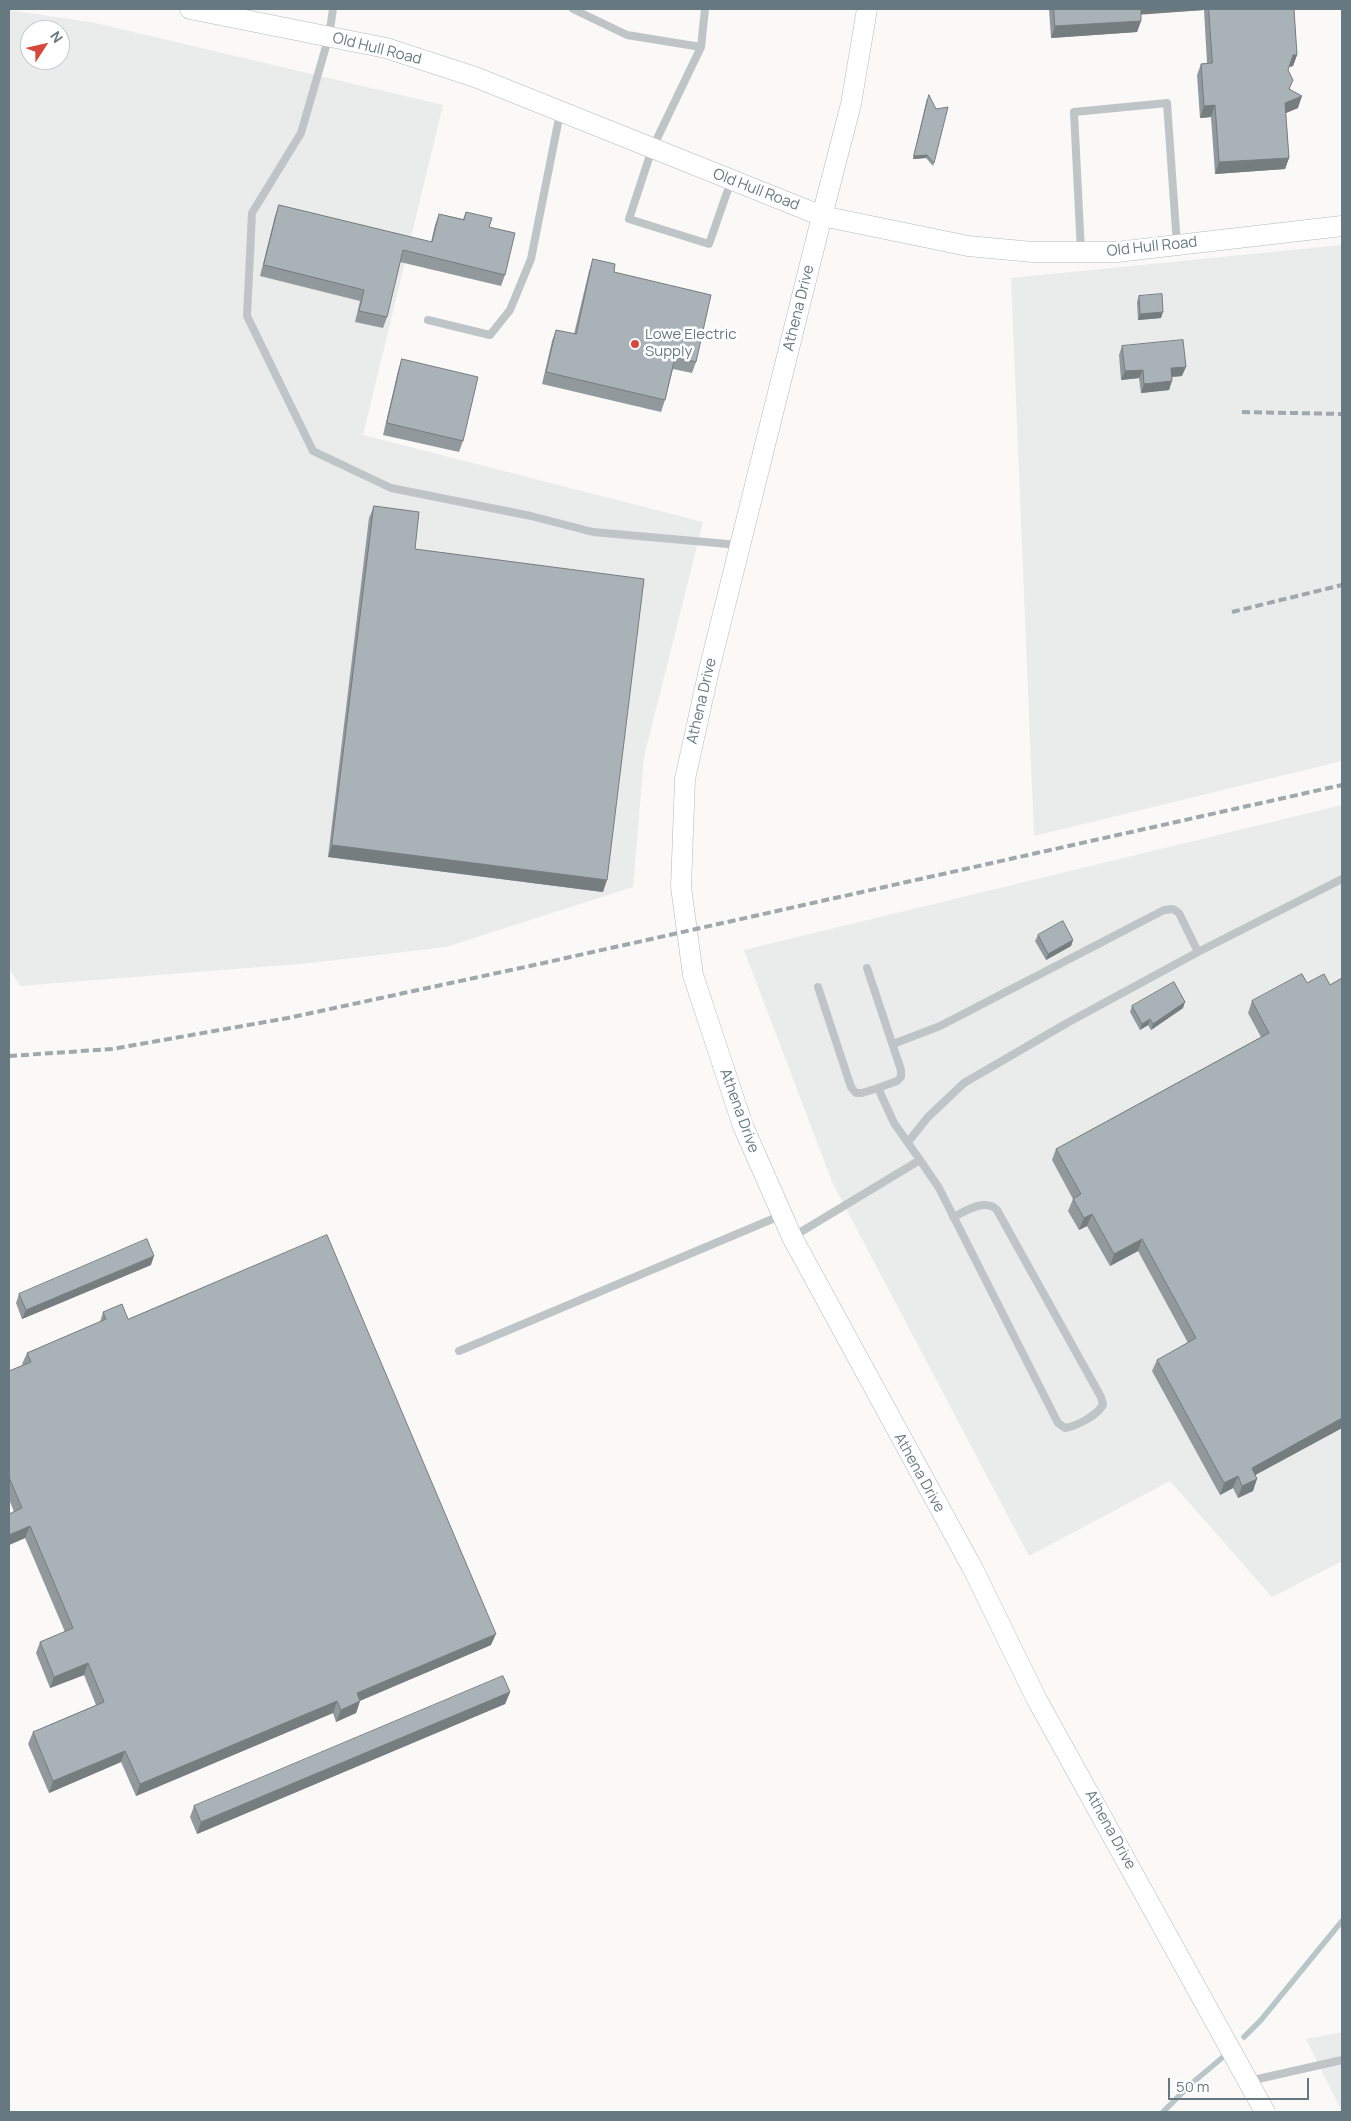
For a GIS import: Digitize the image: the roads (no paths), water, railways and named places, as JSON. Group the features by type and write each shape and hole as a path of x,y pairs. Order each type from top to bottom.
{"street":[{"name":"Old Hull Road","path":"190,9 386,48 475,77 822,216 968,246 1033,252 1117,252 1342,226"},
{"name":"Athena Drive","path":"867,9 852,104 822,216 709,670 685,779 681,887 693,975 743,1126 792,1237 972,1569 1036,1698 1266,2112"}],"lane":[{"path":"333,9 329,36 301,133 252,213 247,316 313,451 391,488 531,516 593,532 740,545"},
{"path":"573,9 627,35 701,46"},
{"path":"705,9 701,46 652,149 630,219 709,244 731,181"},
{"path":"1081,252 1074,112 1167,103 1177,245"},
{"path":"428,320 490,335 510,310 531,258 560,111"},
{"path":"908,1142 928,1117 964,1083 1067,1022 1198,952 1342,879"},
{"path":"892,1044 940,1026 1164,910 1173,909 1179,913 1198,952"},
{"path":"818,986 851,1087 856,1093 878,1088 897,1081 901,1077 901,1070 867,968"},
{"path":"878,1088 894,1123 939,1188 953,1216 1058,1423 1065,1428 1071,1427 1099,1412 1103,1405 1101,1397 997,1210 992,1205 986,1204 953,1216"},
{"path":"792,1237 920,1160"},
{"path":"459,1351 782,1215"},
{"path":"1249,2081 1342,2060"}],"waterway":[{"path":"1244,2037 1261,2020 1342,1921"},
{"path":"1163,2112 1191,2084 1229,2052"}],"railway":[{"path":"1242,412 1342,414"},
{"path":"1232,612 1342,585"},
{"path":"9,1056 112,1049 288,1018 1342,785"}],"place":[{"name":"Lowe Electric Supply","path":"635,344"}]}
